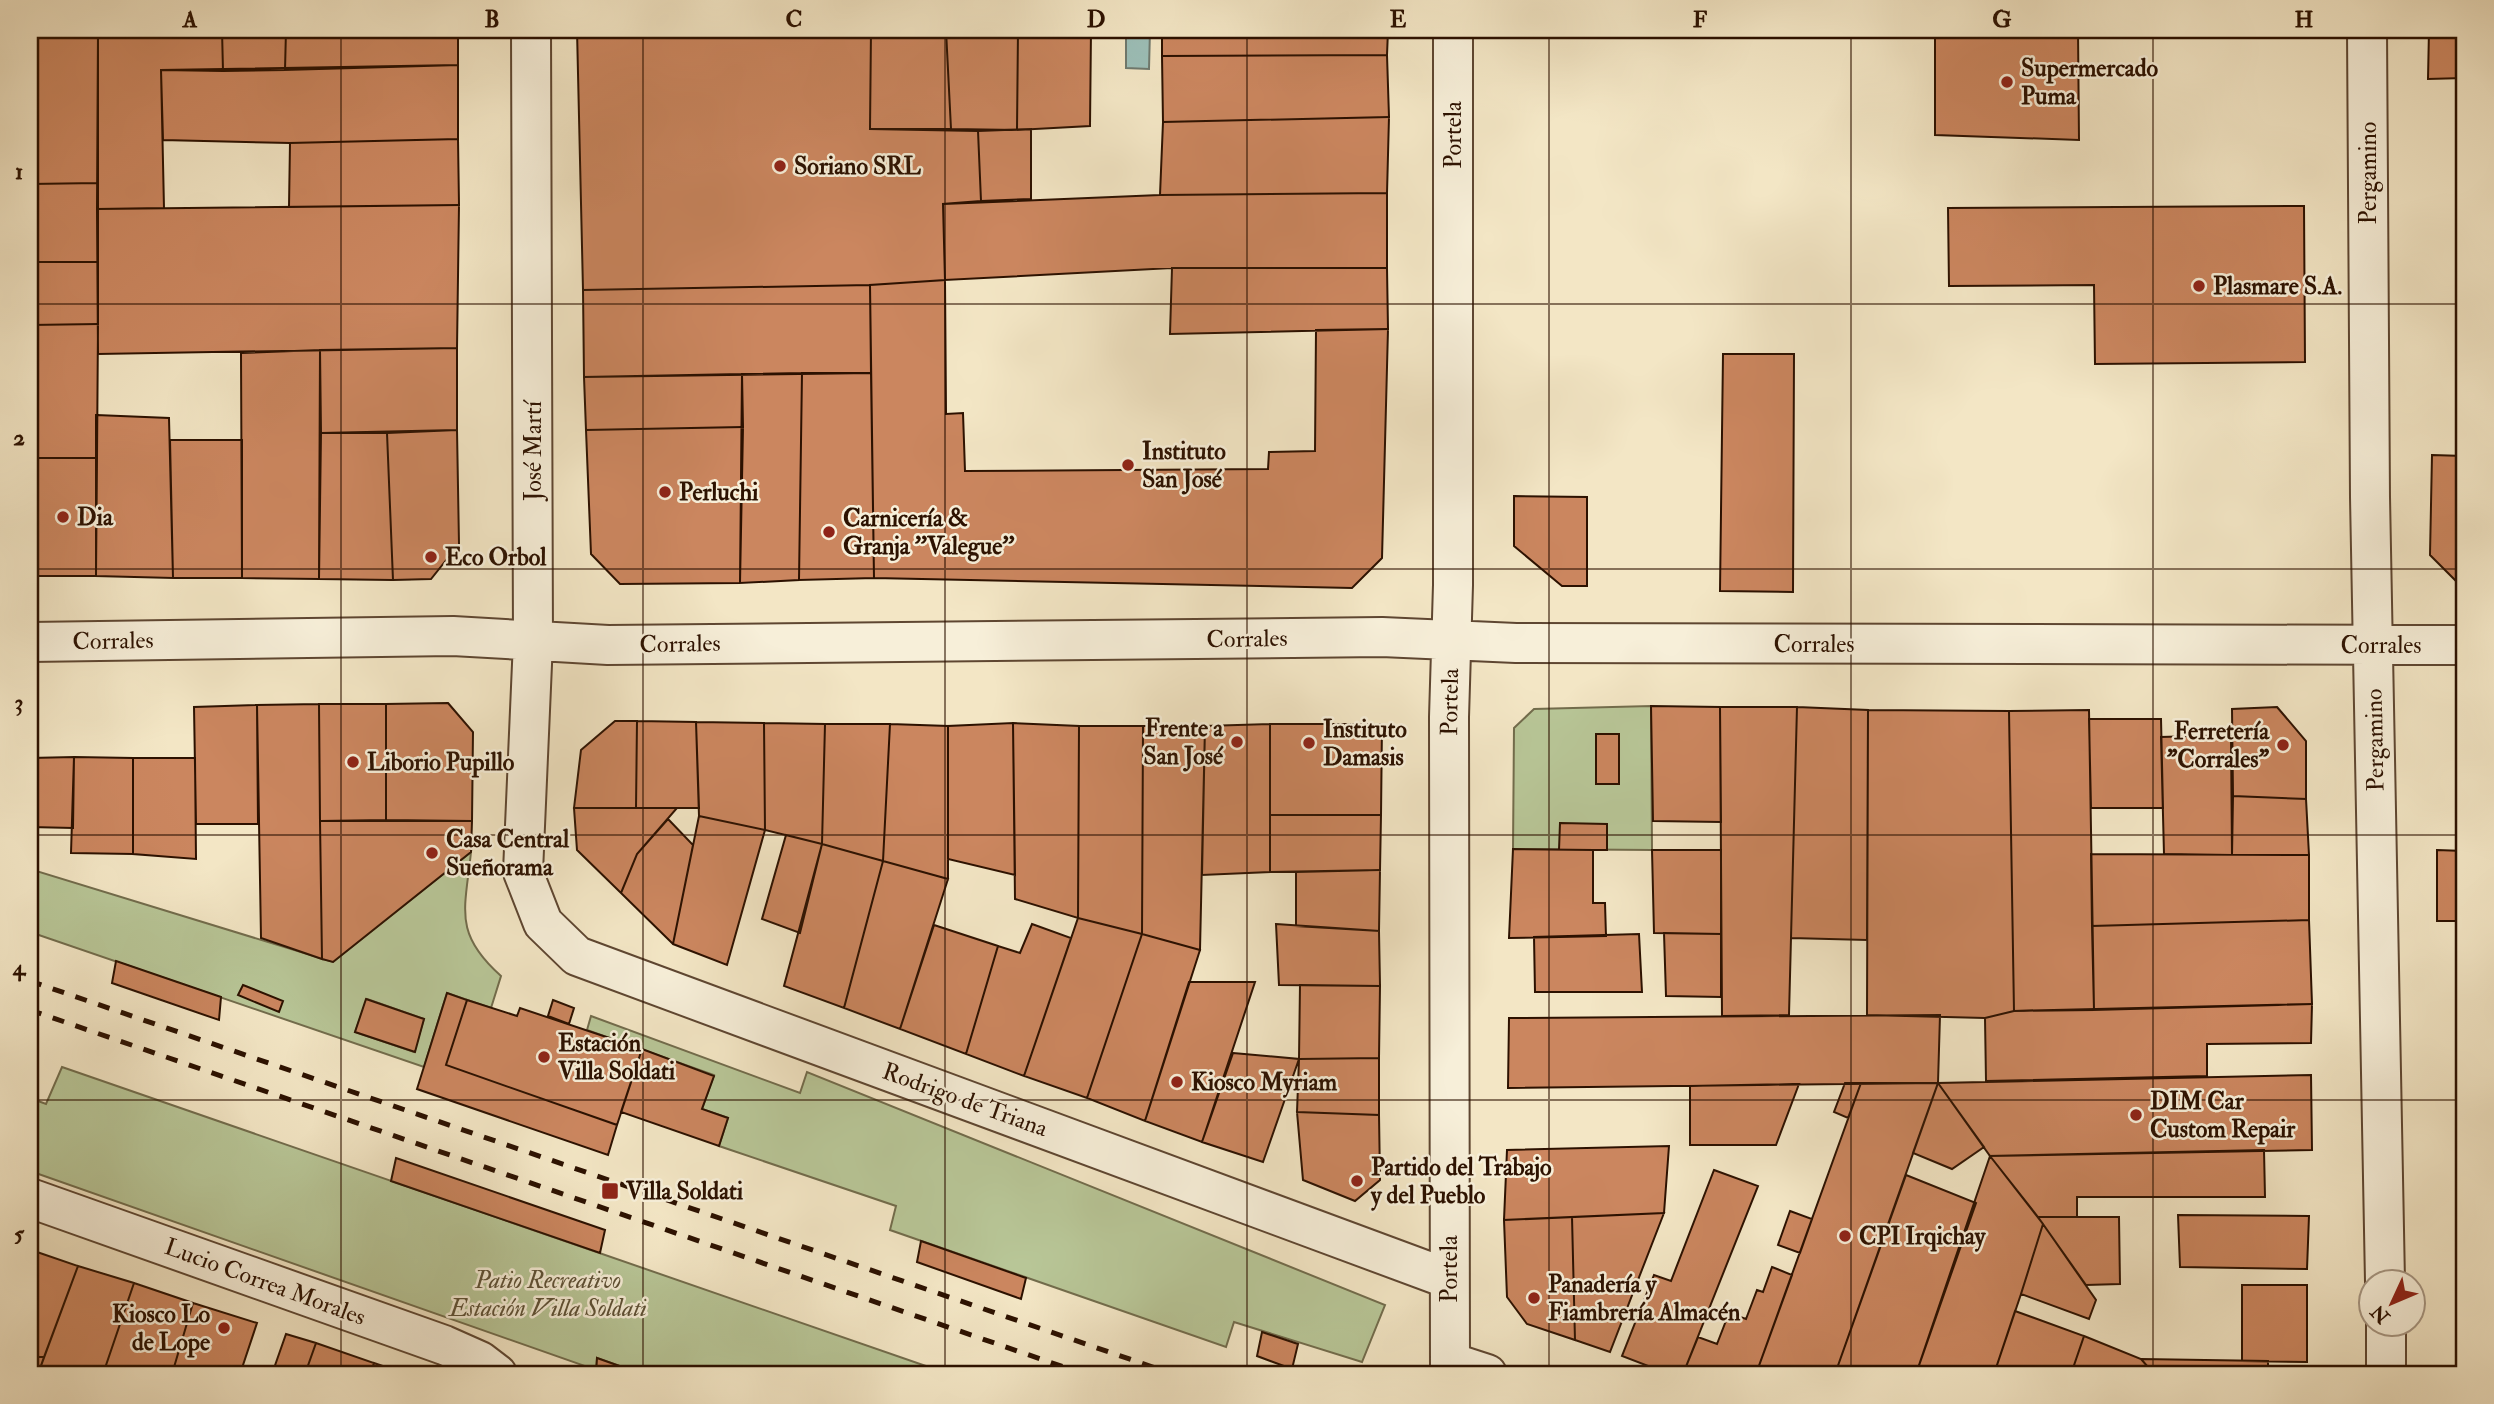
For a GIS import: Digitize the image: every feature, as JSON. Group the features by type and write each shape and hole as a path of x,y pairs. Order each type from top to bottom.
{"street":[{"name":"José Martí","path":"523,872 533,641 531,30"},
{"name":"Portela","path":"1450,1368 1453,30"},
{"name":"Pergamino","path":"2367,30 2373,645 2385,1268"},
{"name":"Corrales","path":"30,642 453,636 622,645 1382,637 1451,642 2464,645"},
{"name":"Rodrigo de Triana","path":"523,872 543,923 577,956 1449,1279"},
{"name":"Lucio Correa Morales","path":"30,1198 444,1345 480,1361 496,1374"},
{"path":"2386,1338 2386,1374"},
{"path":"1450,1368 1487,1374"}],"green space":[{"path":"1651,706 1652,850 1513,849 1514,728 1534,709"},
{"path":"471,852 465,905 469,933 475,947 501,976 491,1008 447,993 424,1067 30,932 30,869 333,962","holes":["367,999 424,1019 414,1052 355,1032"]},
{"path":"591,1016 800,1093 807,1072 1385,1305 1362,1362 1234,1322 1226,1347 890,1230 896,1206 719,1146 728,1118 702,1109 714,1075 587,1030"},
{"name":"Patio Recreativo Estación Villa Soldati","path":"62,1067 949,1374 642,1374 597,1358 596,1370 30,1171 30,1098 46,1104"}],"water":[{"path":"1126,30 1150,30 1149,69 1126,68"}],"building":[{"path":"30,30 98,30 98,183 30,184"},
{"path":"98,30 222,30 223,71 161,70 164,208 97,209"},
{"path":"222,30 286,30 285,70 223,71"},
{"path":"286,30 458,30 458,65 285,70"},
{"name":"Soriano SRL","path":"577,30 871,30 870,129 978,131 981,201 943,204 945,280 870,285 583,290"},
{"path":"871,30 946,30 951,129 870,129"},
{"path":"946,30 1018,30 1017,130 951,129"},
{"path":"1018,30 1091,30 1090,126 1017,130"},
{"path":"1162,30 1388,30 1387,55 1162,56"},
{"name":"Supermercado Puma","path":"1935,30 2078,30 2079,140 1935,135"},
{"path":"2429,30 2464,30 2464,78 2428,79"},
{"path":"1387,55 1389,117 1163,122 1162,56"},
{"path":"458,65 458,139 290,143 163,140 161,70"},
{"path":"1389,117 1387,193 1160,195 1163,122"},
{"path":"1031,129 1031,199 981,201 978,131"},
{"path":"458,139 459,205 289,207 290,143"},
{"path":"98,183 98,262 30,262 30,184"},
{"path":"1387,193 1387,268 1172,268 945,280 943,204 1160,195"},
{"path":"459,205 457,348 98,354 97,209"},
{"name":"Plasmare S.A.","path":"2304,206 2305,362 2095,364 2094,285 1949,286 1948,208"},
{"path":"30,262 98,262 98,324 30,325"},
{"path":"1172,268 1387,268 1388,329 1170,334"},
{"path":"945,280 946,414 963,413 965,471 1268,469 1269,452 1315,451 1316,330 1388,329 1382,558 1352,588 874,578 870,285"},
{"path":"870,285 871,373 584,377 583,290"},
{"path":"98,324 97,458 30,458 30,325"},
{"path":"457,348 457,430 321,433 320,350"},
{"path":"320,350 319,579 242,578 241,353"},
{"path":"1723,354 1794,354 1793,592 1720,591"},
{"path":"802,373 871,373 874,578 799,580"},
{"path":"802,373 799,580 740,583 742,374"},
{"path":"742,374 743,427 586,430 584,377"},
{"path":"96,415 169,418 173,578 96,576"},
{"name":"Perluchi","path":"743,427 740,583 620,584 591,554 586,430"},
{"path":"457,430 459,544 431,579 393,580 387,433"},
{"path":"321,433 387,433 393,580 319,579"},
{"path":"170,440 242,440 242,578 173,578"},
{"path":"2432,455 2464,456 2464,589 2430,555"},
{"name":"Dia","path":"30,458 97,458 96,576 30,576"},
{"path":"1514,496 1587,497 1587,586 1562,586 1514,546"},
{"path":"448,703 473,732 472,821 386,820 386,704"},
{"name":"Liborio Pupillo","path":"319,704 386,704 386,820 320,821"},
{"path":"319,704 322,959 261,938 257,705"},
{"path":"257,705 258,824 196,824 194,707"},
{"path":"1651,706 1720,707 1721,822 1653,821"},
{"path":"1720,707 1797,707 1789,1015 1722,1016"},
{"path":"1797,707 1868,710 1867,940 1791,938"},
{"path":"2277,707 2306,741 2306,799 2233,796 2232,709"},
{"path":"1868,710 2009,711 2014,1011 1985,1018 1867,1015"},
{"path":"2089,710 2094,1010 2014,1011 2009,711"},
{"path":"2089,719 2161,719 2163,808 2091,808"},
{"path":"615,721 637,721 636,808 574,808 581,750"},
{"path":"637,721 696,722 699,808 636,808"},
{"path":"696,722 764,723 765,830 699,816"},
{"path":"764,723 825,724 822,844 765,830"},
{"path":"1013,723 1015,875 948,859 948,726"},
{"path":"1013,723 1079,726 1078,918 1015,899"},
{"path":"825,724 890,724 883,861 822,844"},
{"path":"890,724 948,726 948,879 883,861"},
{"path":"1270,724 1270,872 1202,875 1205,726"},
{"path":"1270,724 1382,724 1381,815 1270,815"},
{"path":"1079,726 1143,726 1142,934 1078,918"},
{"path":"1143,726 1205,726 1200,950 1142,934"},
{"path":"1596,734 1619,734 1619,784 1596,784"},
{"path":"2231,735 2232,855 2164,854 2161,737"},
{"path":"74,757 133,758 133,854 71,853"},
{"path":"74,757 73,828 30,827 30,758"},
{"path":"133,758 195,758 196,859 133,854"},
{"path":"2233,796 2306,799 2309,855 2232,855"},
{"path":"574,808 677,808 637,854 621,893 577,850"},
{"path":"1270,815 1381,815 1380,870 1270,872"},
{"path":"699,816 765,830 727,965 673,944"},
{"path":"668,819 693,845 673,944 621,893 637,854"},
{"path":"320,821 472,821 471,852 333,962 322,959"},
{"path":"1560,823 1607,824 1607,850 1559,850"},
{"path":"786,835 822,844 800,933 762,919"},
{"path":"822,844 883,861 844,1008 784,986"},
{"path":"1513,849 1593,850 1593,903 1605,903 1606,936 1509,938"},
{"path":"1652,850 1721,850 1721,934 1654,933"},
{"path":"2437,850 2464,851 2464,921 2437,921"},
{"path":"2091,854 2309,855 2309,920 2092,926"},
{"path":"883,861 948,879 900,1029 844,1008"},
{"path":"1380,870 1379,931 1296,926 1296,872"},
{"path":"1078,918 1142,934 1087,1098 1024,1076"},
{"path":"2309,920 2312,1004 2094,1010 2092,926"},
{"path":"1032,924 1071,938 1024,1076 966,1054 998,946 1020,953"},
{"path":"1276,924 1379,931 1380,986 1279,985"},
{"path":"934,925 998,946 966,1054 900,1029"},
{"path":"1664,933 1721,934 1721,997 1666,996"},
{"path":"1142,934 1200,950 1145,1121 1087,1098"},
{"path":"1639,934 1642,992 1535,992 1534,937"},
{"path":"116,961 221,997 219,1020 112,983"},
{"path":"1189,982 1255,982 1202,1142 1145,1121"},
{"path":"243,985 283,1001 279,1012 238,995"},
{"path":"1300,985 1380,986 1379,1058 1299,1059"},
{"path":"447,993 467,1000 446,1065 617,1125 608,1155 417,1089"},
{"path":"366,999 424,1019 415,1052 355,1032"},
{"name":"Estación Villa Soldati","path":"467,1000 517,1016 520,1008 642,1049 617,1125 446,1065"},
{"path":"553,1000 574,1008 569,1024 548,1016"},
{"path":"2312,1004 2311,1043 2207,1044 2207,1076 1986,1081 1985,1018 2014,1011"},
{"path":"1940,1015 1938,1083 1508,1088 1509,1018"},
{"path":"642,1049 714,1076 702,1109 728,1118 719,1146 621,1112"},
{"path":"1233,1053 1299,1059 1263,1162 1202,1142"},
{"path":"1379,1058 1379,1115 1297,1112 1299,1059"},
{"name":"DIM Car Custom Repair","path":"2311,1075 2312,1150 1990,1156 1938,1083"},
{"path":"1845,1083 1861,1083 1848,1118 1834,1112"},
{"name":"CPI Irqichay","path":"1861,1083 1938,1083 1835,1374 1756,1374"},
{"path":"1938,1083 1984,1147 1952,1169 1913,1153"},
{"path":"1799,1084 1776,1145 1690,1145 1690,1086"},
{"path":"1297,1112 1379,1115 1380,1180 1355,1201 1303,1180"},
{"path":"1669,1146 1664,1213 1504,1220 1507,1150"},
{"path":"2264,1150 2265,1197 2077,1197 2077,1217 2038,1217 1990,1156"},
{"path":"1990,1156 2043,1224 1994,1374 1916,1374"},
{"path":"396,1158 605,1230 600,1253 391,1181"},
{"path":"1714,1170 1758,1186 1683,1374 1669,1374 1622,1356 1654,1275 1671,1281"},
{"path":"1906,1175 1976,1203 1916,1374 1835,1374"},
{"path":"1790,1211 1812,1219 1800,1253 1778,1245"},
{"path":"1664,1213 1610,1352 1575,1340 1572,1217"},
{"path":"2178,1215 2309,1216 2307,1269 2180,1267"},
{"path":"1572,1217 1575,1340 1527,1324 1507,1297 1504,1220"},
{"path":"2038,1217 2119,1217 2120,1284 2086,1285"},
{"path":"2043,1224 2096,1300 2089,1319 2021,1294"},
{"path":"921,1241 1026,1278 1021,1299 917,1262"},
{"path":"37,1252 78,1266 44,1357 30,1357 30,1273"},
{"path":"78,1266 134,1283 103,1374 38,1374"},
{"path":"1772,1267 1792,1275 1756,1374 1683,1374 1698,1337 1717,1344 1729,1313 1746,1319 1757,1290 1763,1292"},
{"path":"134,1283 193,1303 172,1374 103,1374"},
{"path":"2242,1285 2307,1285 2307,1362 2242,1361"},
{"path":"193,1303 257,1323 240,1374 172,1374"},
{"path":"2015,1311 2084,1336 2071,1374 1994,1374"},
{"path":"1262,1332 1298,1344 1292,1369 1257,1356"},
{"path":"286,1334 316,1343 305,1374 272,1374"},
{"path":"2084,1336 2141,1359 2149,1368 2147,1374 2071,1374"},
{"path":"316,1343 374,1363 370,1374 305,1374"},
{"path":"30,1357 44,1357 38,1374 30,1374"},
{"path":"597,1358 642,1374 596,1374"},
{"path":"2141,1359 2268,1361 2268,1374 2154,1374"},
{"path":"374,1363 406,1374 370,1374"}],"railway":[{"path":"30,981 1173,1374"},
{"path":"30,1010 1084,1374"}],"place":[{"name":"Supermercado Puma","path":"2007,82"},
{"name":"Soriano SRL","path":"780,166"},
{"name":"Plasmare S.A.","path":"2199,286"},
{"name":"Instituto San José","path":"1128,465"},
{"name":"Perluchi","path":"665,492"},
{"name":"Dia","path":"63,517"},
{"name":"Carnicería & Granja ''Valegue''","path":"829,532"},
{"name":"Eco Orbol","path":"431,557"},
{"name":"Frente a San José","path":"1237,742"},
{"name":"Instituto Damasis","path":"1309,743"},
{"name":"Ferretería \"Corrales\"","path":"2283,745"},
{"name":"Liborio Pupillo","path":"353,762"},
{"name":"Casa Central Sueñorama","path":"432,853"},
{"name":"Estación Villa Soldati","path":"544,1057"},
{"name":"Kiosco Myriam","path":"1177,1082"},
{"name":"DIM Car Custom Repair","path":"2136,1115"},
{"name":"Partido del Trabajo y del Pueblo","path":"1357,1181"},
{"name":"Villa Soldati","path":"610,1191"},
{"name":"CPI Irqichay","path":"1845,1236"},
{"name":"Panadería y Fiambrería Almacén","path":"1534,1298"},
{"name":"Kiosco Lo de Lope","path":"224,1328"}]}
